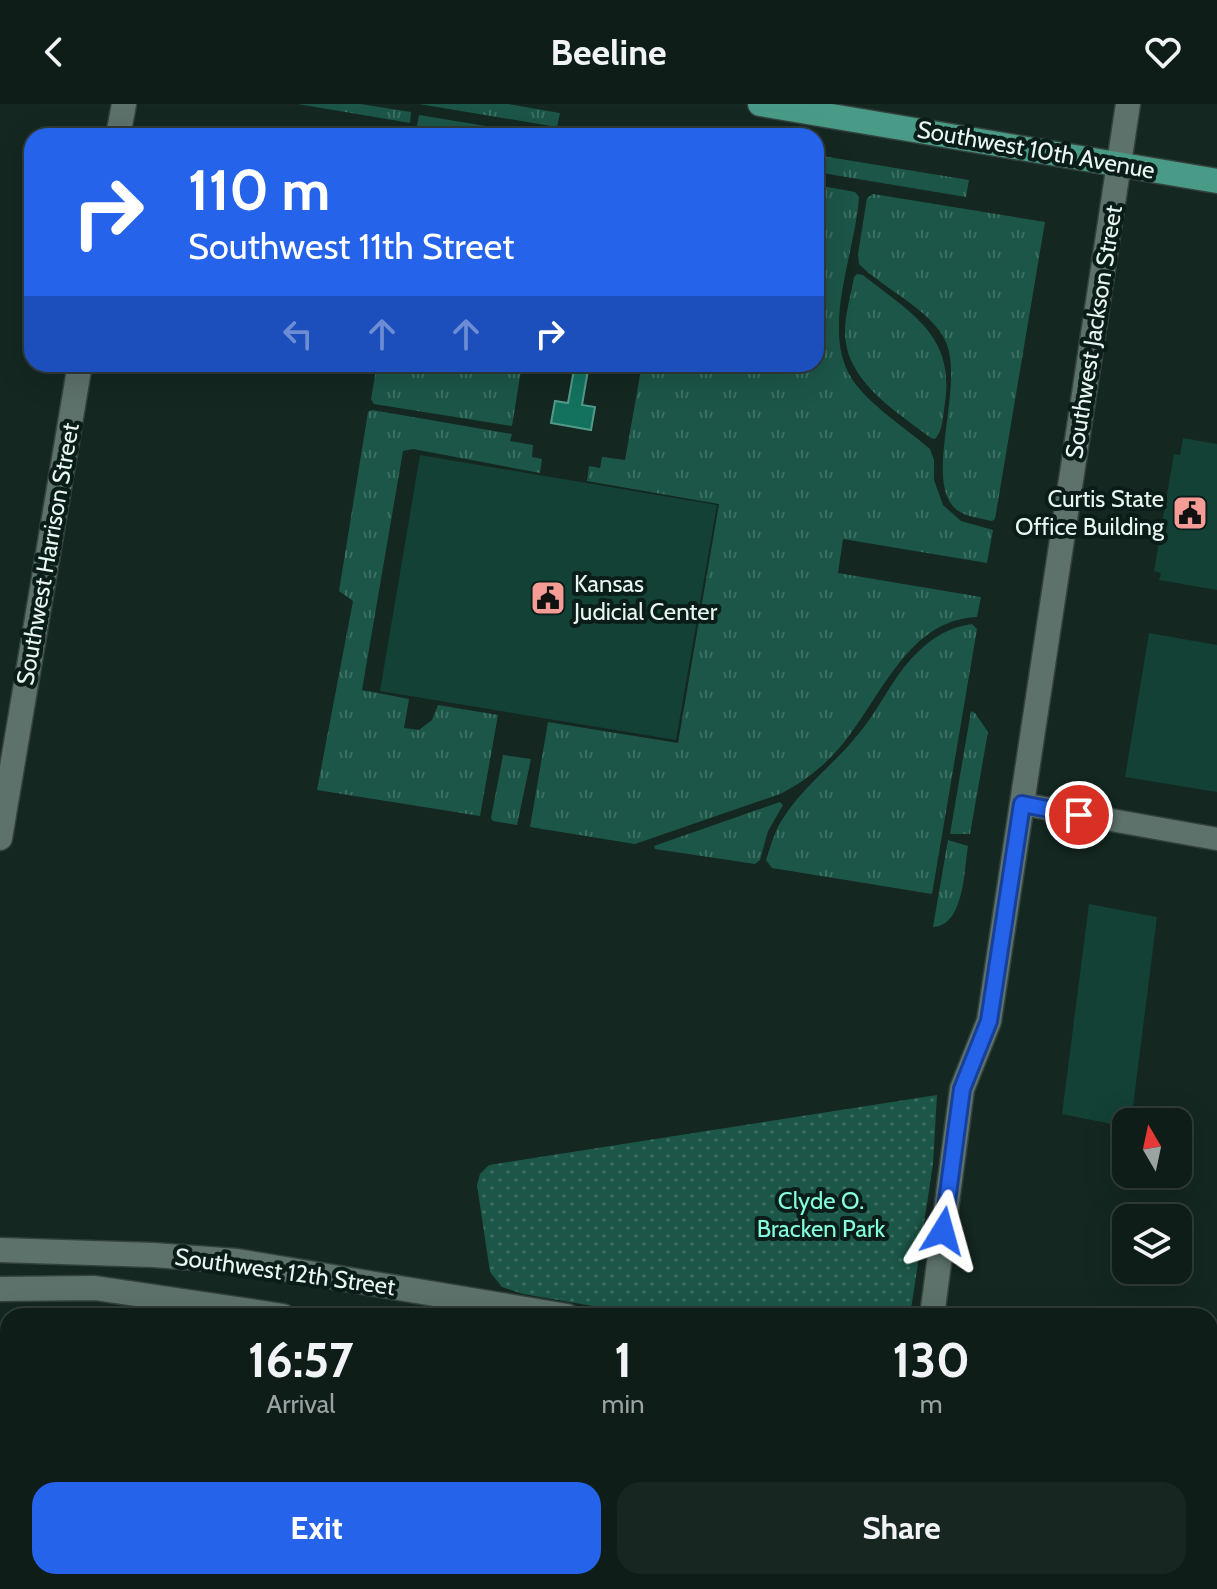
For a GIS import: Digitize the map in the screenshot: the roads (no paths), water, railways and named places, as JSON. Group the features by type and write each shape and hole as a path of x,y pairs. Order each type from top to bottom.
{"main road":[{"name":"Southwest 10th Avenue","path":"760,104 1217,181"}],"street":[{"path":"120,128 124,104"},
{"name":"Southwest Jackson Street","path":"933,1308 962,1089 989,1021 1128,104"},
{"name":"Southwest Harrison Street","path":"0,838 79,372"},
{"path":"1022,804 1217,839"},
{"name":"Southwest 12th Street","path":"0,1250 237,1261 473,1308"},
{"name":"Southwest 12th Street","path":"0,1289 95,1288 229,1308"}],"place":[{"name":"Curtis State Office Building","path":"1190,513"},
{"name":"Kansas Judicial Center","path":"548,598"}],"park label":[{"name":"Clyde O. Bracken Park","path":"821,1215"}]}
